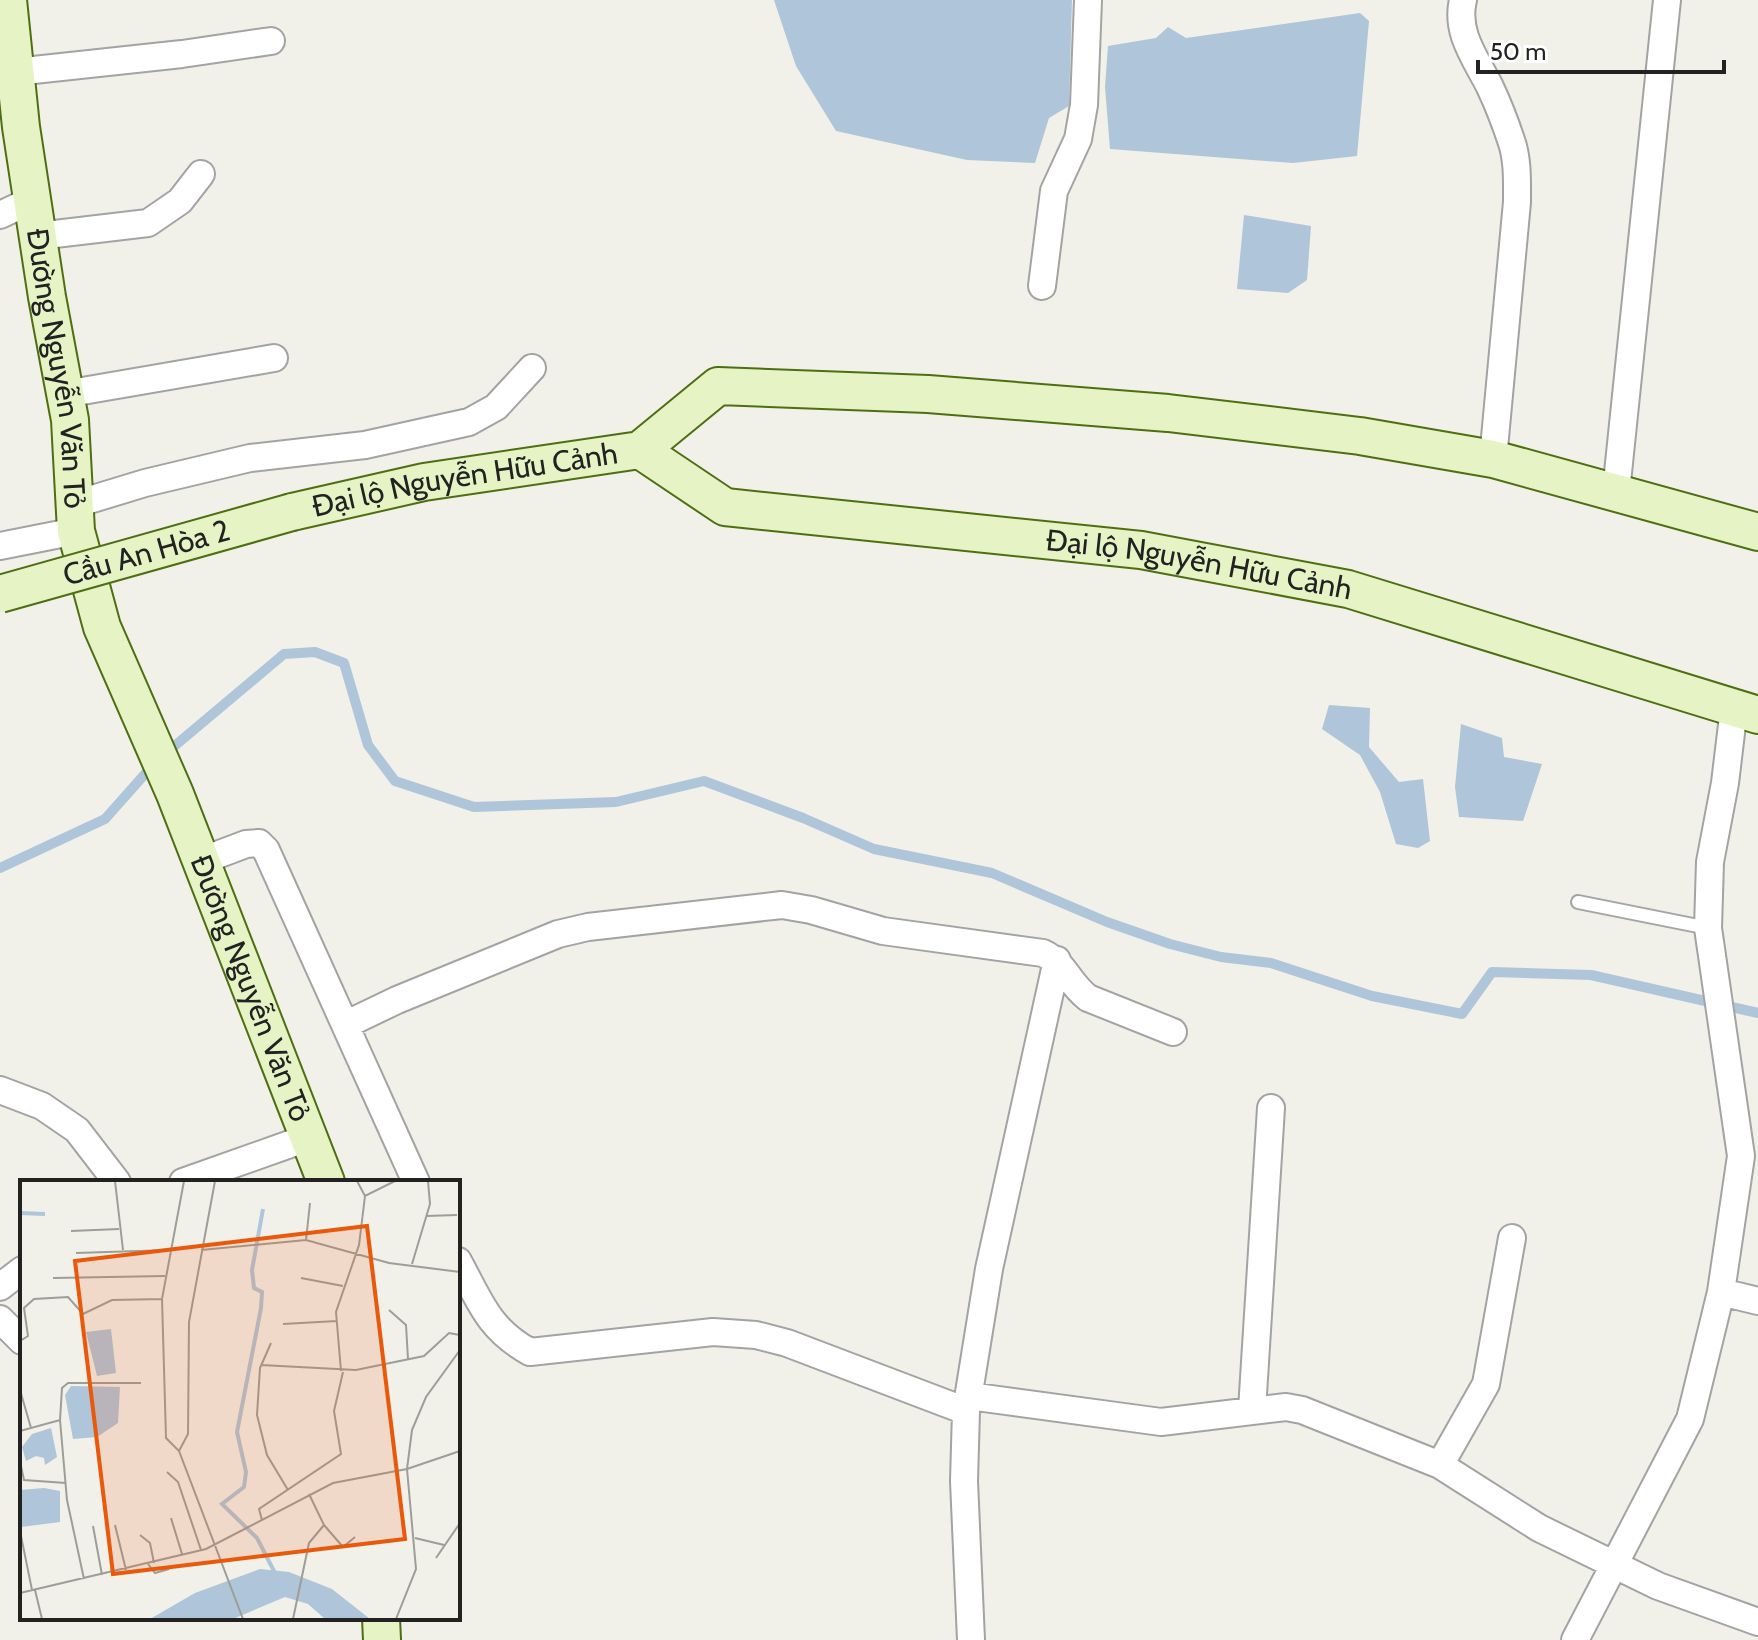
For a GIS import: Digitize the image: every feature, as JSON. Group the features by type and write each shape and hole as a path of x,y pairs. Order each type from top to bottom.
{"main road":[{"name":"Đường Nguyễn Văn Tỏ","path":"8,0 15,72 16,208 38,236 71,434 76,518 102,627 175,794 325,1180"},
{"name":"Đại lộ Nguyễn Hữu Cảnh","path":"292,512 424,482 640,450 718,386 928,394 1168,413 1360,436 1493,459 1758,532"},
{"name":"Đại lộ Nguyễn Hữu Cảnh","path":"640,450 725,507 1141,550 1348,589 1746,712"},
{"name":"Cầu An Hòa 2","path":"0,594 292,512"},
{"path":"381,1620 382,1640"}],"street":[{"path":"1042,286 1054,191 1078,139 1084,105 1088,0"},
{"path":"1463,0 1460,10 1464,36 1490,87 1512,143 1517,178 1493,459"},
{"path":"1616,492 1667,0"},
{"path":"15,72 271,41"},
{"path":"38,236 148,223 180,201 201,174"},
{"path":"65,394 274,358"},
{"path":"0,546 76,518 145,483 250,458 365,445 469,422 496,407 532,368"},
{"path":"1575,1640 1690,1419 1721,1292 1741,1156 1708,928 1711,850 1725,783 1746,712"},
{"path":"201,861 246,844 259,843 266,850 415,1180"},
{"path":"347,1024 397,1000 558,934 588,927 782,905 883,931 1043,953 1057,960 1077,990 1088,998 1173,1032"},
{"path":"971,1640 964,1481 968,1404 989,1269 1057,960"},
{"path":"0,1090 42,1106 77,1130 115,1180"},
{"path":"1252,1410 1271,1108"},
{"path":"189,1180 310,1137"},
{"path":"1440,1465 1486,1384 1512,1238"},
{"path":"460,1265 492,1324 509,1340 530,1352 713,1332 756,1335 968,1404 1161,1422 1286,1407 1302,1410 1440,1465 1539,1528 1658,1586 1758,1622"},
{"path":"0,1287 20,1272"},
{"path":"1721,1292 1758,1301"},
{"path":"0,1319 20,1339"}],"lane":[{"path":"1578,902 1708,928"}],"water":[{"path":"774,0 1072,0 1069,106 1049,118 1035,163 967,160 836,131 796,66"},
{"path":"1360,13 1369,21 1357,156 1293,163 1110,149 1105,87 1108,46 1156,38 1168,27 1186,38"},
{"path":"1244,215 1311,226 1307,280 1288,293 1237,289"},
{"path":"1329,705 1370,708 1369,747 1399,782 1423,779 1430,841 1418,848 1396,844 1380,792 1360,755 1322,729"},
{"path":"1461,724 1502,738 1504,757 1542,764 1523,821 1459,817 1455,787"}],"waterway":[{"path":"165,754 284,654 315,652 344,663 368,745 395,781 474,807 616,802 704,781 803,818 874,849 992,873 1107,922 1170,944 1221,957 1271,963 1372,996 1462,1014 1492,972 1591,975 1758,1013"},
{"path":"0,868 105,819 153,765"}]}
